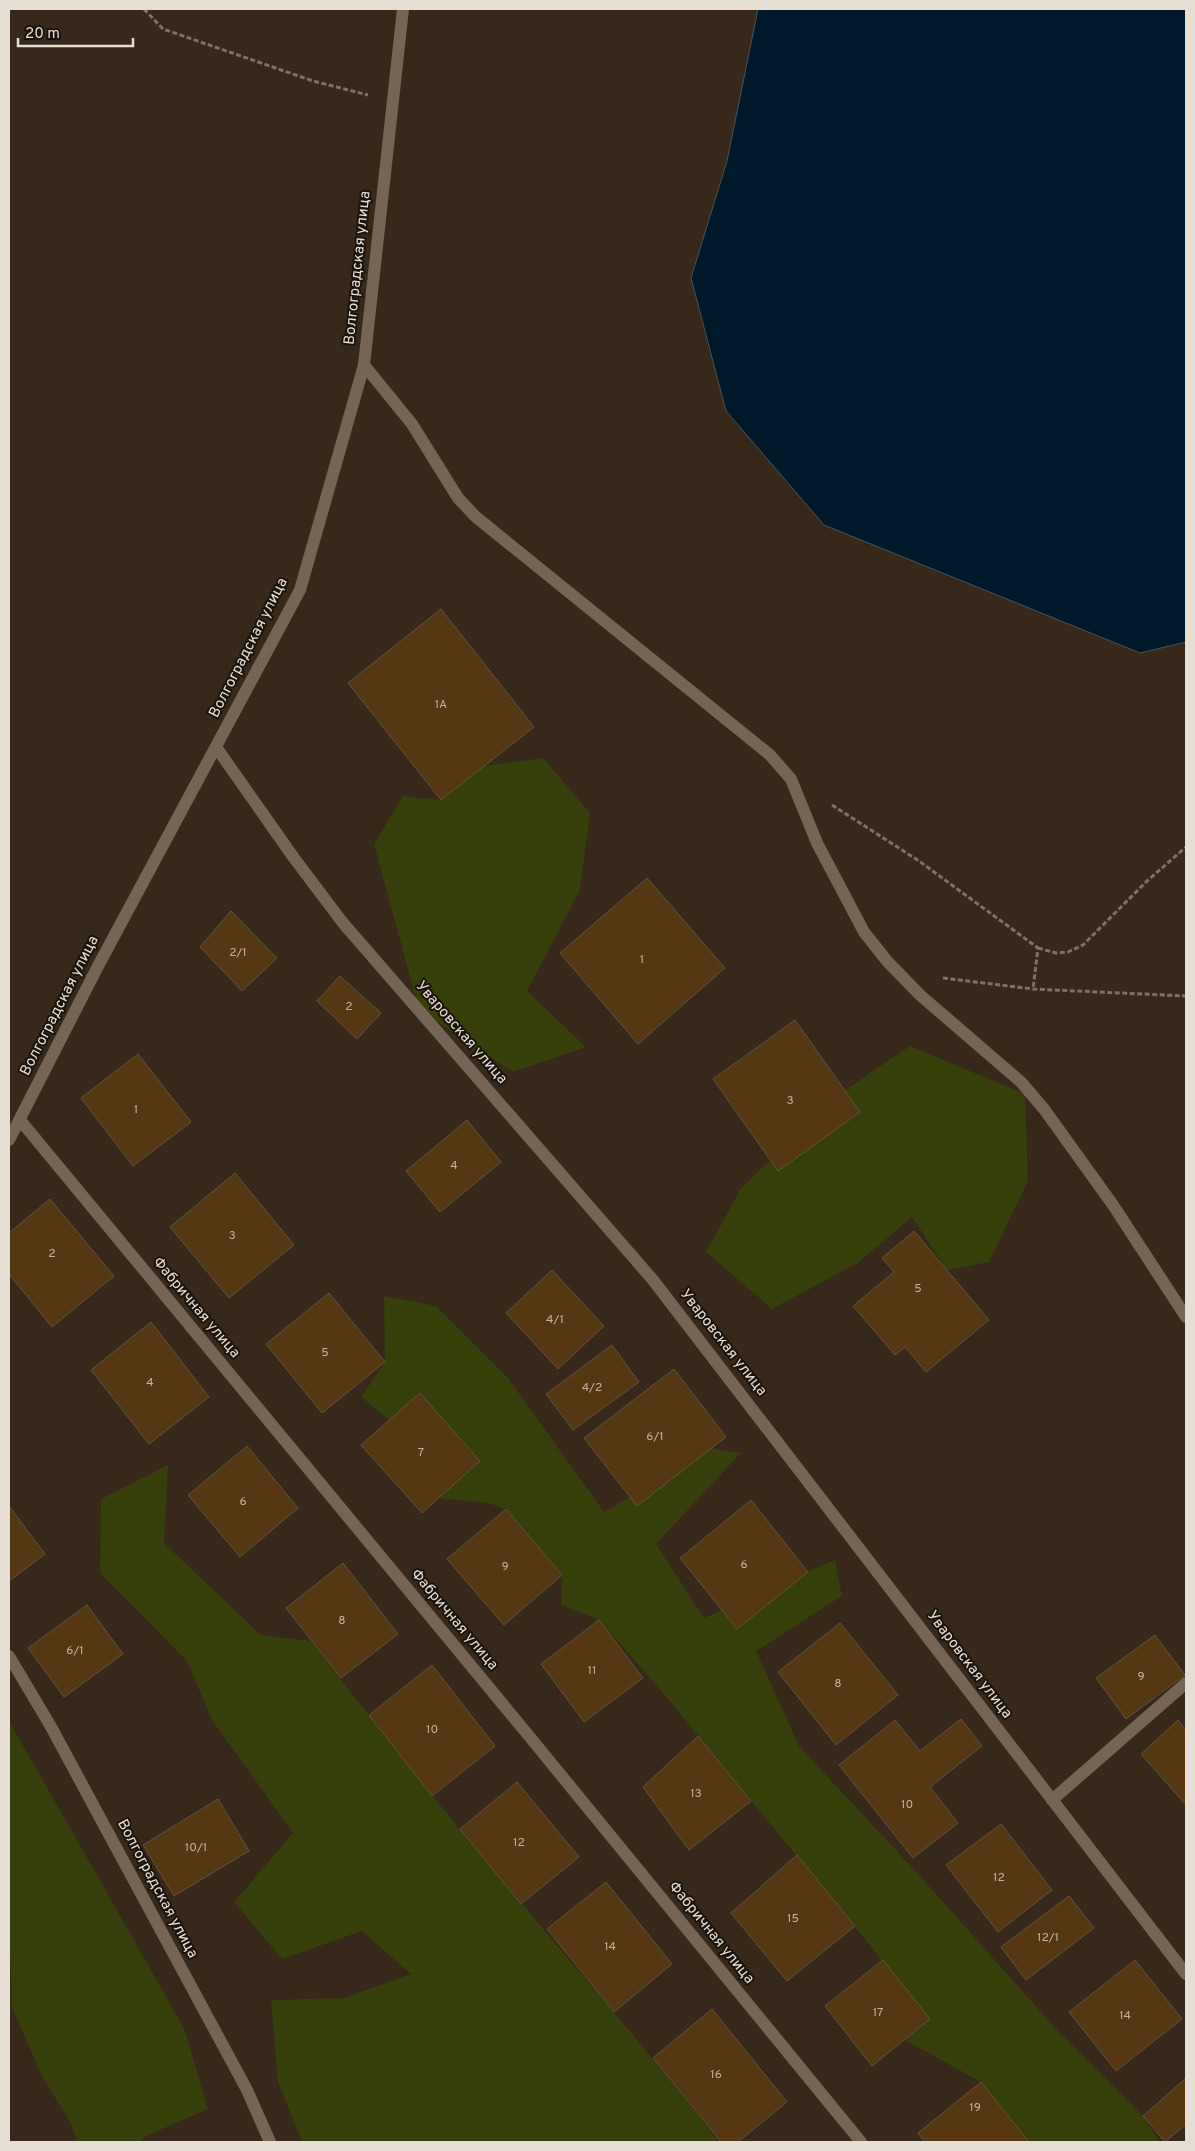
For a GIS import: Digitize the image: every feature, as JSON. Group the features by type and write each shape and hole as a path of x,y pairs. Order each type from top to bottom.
{"street":[{"name":"Волгоградская улица","path":"9,1140 97,968 300,590 364,365 403,9"},
{"path":"364,365 412,424 458,498 476,517 770,755 791,779 817,843 864,932 887,961 920,995 1021,1082 1044,1109 1113,1205 1186,1317"},
{"name":"Уваровская улица","path":"216,747 294,858 343,923 654,1280 1186,1974"},
{"name":"Фабричная улица","path":"20,1120 516,1720 861,2142"},
{"name":"Волгоградская улица","path":"9,1656 54,1733 247,2090 270,2142"},
{"path":"1052,1800 1186,1683"}],"path":[{"path":"144,9 163,29 313,81 393,102"},
{"path":"831,805 919,861 1038,948 1056,953 1068,952 1083,945 1147,882 1186,847"},
{"path":"1033,989 1038,948"},
{"path":"936,978 1033,989 1186,996"}],"green space":[{"path":"543,758 590,813 580,890 527,991 586,1047 513,1072 419,1010 374,844 403,796 441,800 484,766"},
{"path":"910,1046 1025,1094 1028,1181 989,1262 947,1270 912,1217 858,1263 772,1309 706,1252 741,1188 845,1090"},
{"path":"384,1296 436,1306 508,1378 604,1512 712,1448 741,1453 656,1544 704,1618 835,1560 842,1596 756,1651 799,1746 920,1876 1056,2029 1143,2116 1160,2142 1029,2142 981,2082 905,2040 930,2019 664,1694 599,1620 561,1605 562,1575 506,1509 488,1503 438,1498 480,1460 420,1394 390,1420 361,1397 385,1362"},
{"path":"168,1465 164,1543 261,1635 311,1641 453,1821 639,2042 719,2142 302,2142 278,2082 271,2000 344,1998 411,1974 362,1931 282,1959 234,1902 293,1833 212,1720 187,1661 100,1573 101,1499"},
{"path":"9,1721 184,2028 208,2109 146,2136 139,2142 77,2142 72,2125 42,2076 12,2008 9,1928"}],"water":[{"path":"758,9 1186,9 1186,642 1140,653 824,525 726,411 691,278 727,161"}],"building":[{"path":"441,609 534,727 441,800 348,683"},
{"path":"647,878 725,968 638,1044 560,953"},
{"path":"231,911 277,958 242,991 200,947"},
{"path":"340,976 381,1013 357,1039 317,1001"},
{"path":"795,1020 860,1112 778,1171 713,1079"},
{"path":"138,1054 191,1122 133,1166 81,1098"},
{"path":"467,1120 501,1162 440,1212 406,1171"},
{"path":"235,1173 294,1245 229,1298 170,1227"},
{"path":"50,1199 114,1276 52,1327 9,1274 9,1233"},
{"path":"914,1231 989,1320 926,1372 905,1347 895,1355 853,1306 894,1272 882,1258"},
{"path":"552,1270 604,1326 558,1369 506,1313"},
{"path":"329,1293 385,1362 322,1413 266,1344"},
{"path":"151,1322 209,1397 149,1444 91,1370"},
{"path":"612,1345 639,1382 573,1430 546,1394"},
{"path":"674,1369 726,1437 637,1506 584,1438"},
{"path":"420,1393 480,1461 422,1513 361,1445"},
{"path":"247,1446 298,1508 240,1557 188,1495"},
{"path":"751,1500 808,1572 737,1629 680,1558"},
{"path":"9,1506 45,1554 9,1581"},
{"path":"506,1509 562,1575 504,1625 447,1559"},
{"path":"343,1563 398,1634 341,1678 286,1608"},
{"path":"87,1605 123,1654 64,1697 28,1648"},
{"path":"599,1620 643,1678 584,1722 541,1664"},
{"path":"840,1623 898,1695 836,1745 778,1672"},
{"path":"1155,1635 1185,1675 1126,1719 1096,1678"},
{"path":"432,1665 495,1746 432,1796 369,1715"},
{"path":"961,1719 982,1746 930,1787 958,1823 913,1858 839,1765 895,1720 920,1751"},
{"path":"1178,1720 1186,1730 1186,1805 1141,1754"},
{"path":"698,1736 751,1801 689,1850 643,1787"},
{"path":"517,1782 579,1857 521,1904 460,1829"},
{"path":"218,1799 249,1851 174,1896 143,1845"},
{"path":"1001,1824 1052,1890 998,1932 946,1865"},
{"path":"797,1855 855,1926 787,1981 731,1913"},
{"path":"606,1882 672,1964 614,2012 547,1929"},
{"path":"1069,1896 1094,1928 1026,1980 1001,1947"},
{"path":"883,1960 930,2019 872,2066 825,2006"},
{"path":"1135,1960 1182,2019 1116,2071 1069,2012"},
{"path":"712,2009 787,2102 738,2142 721,2142 653,2058"},
{"path":"1186,2078 1186,2124 1165,2142 1143,2116"},
{"path":"981,2082 1029,2142 925,2142 918,2133"}]}
